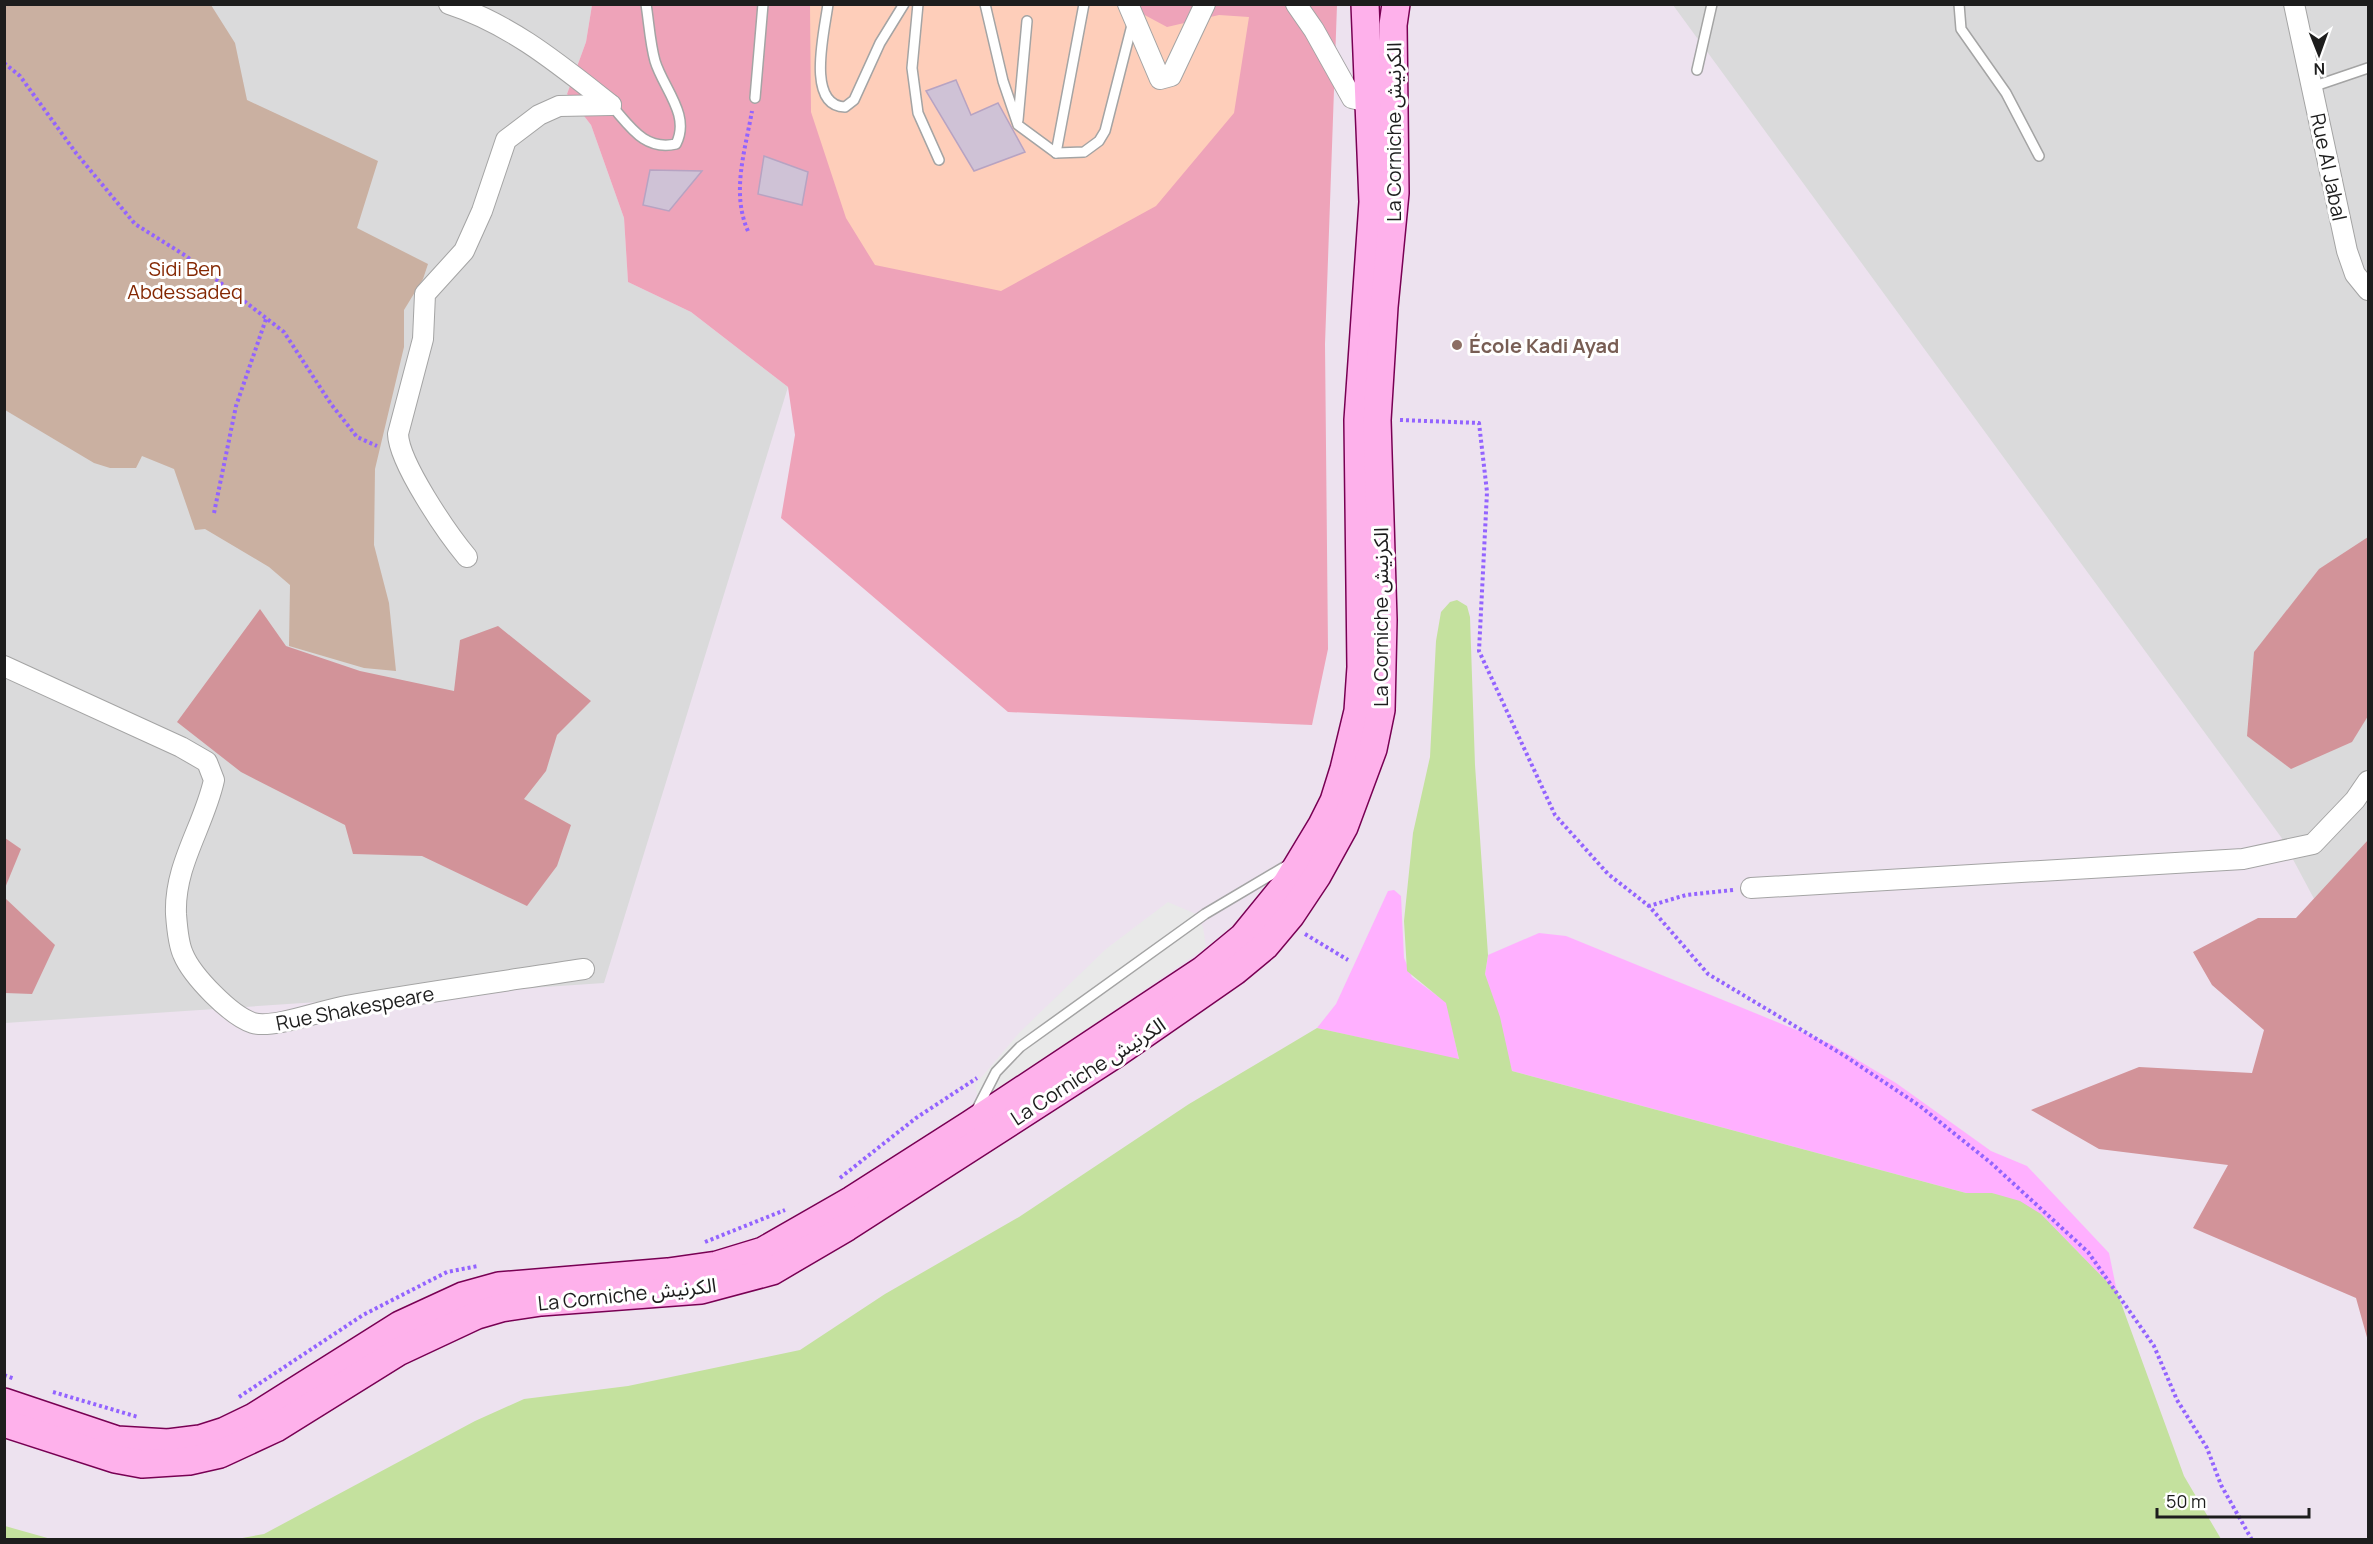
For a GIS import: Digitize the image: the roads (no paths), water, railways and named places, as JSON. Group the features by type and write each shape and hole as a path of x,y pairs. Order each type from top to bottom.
{"main road":[{"name":"La Corniche الكرنيش","path":"4,1423 115,1460 142,1464 189,1461 220,1454 276,1428 398,1352 477,1315 501,1308 541,1302 701,1290 771,1271 874,1210 1114,1055 1235,971 1265,946 1291,915 1317,876 1344,827 1373,749 1381,710 1383,620 1378,390 1393,232 1381,105 1365,4"},
{"name":"La Corniche الكرنيش","path":"13,1392 117,1440 168,1443 200,1439 225,1431 254,1417 400,1325 463,1296 499,1286 668,1272 717,1265 763,1251 852,1200 1203,970 1257,922 1302,861 1334,801 1352,743 1360,690 1358,420 1381,105 1396,4"}],"street":[{"path":"449,4 476,13 519,37 552,58 611,105"},
{"path":"1131,10 1160,79 1165,80 1171,76 1205,4"},
{"path":"1296,4 1314,30 1352,98 1381,105"},
{"name":"Rue Al Jabal","path":"2295,4 2347,251 2355,274 2368,290"},
{"path":"467,557 445,527 399,449 398,434 423,339 425,294 464,251 482,211 508,137 539,115 560,106 611,105"},
{"name":"Rue Shakespeare","path":"4,666 207,762 214,780 183,863 177,894 179,938 183,954 192,971 231,1011 245,1020 269,1024 347,1006 584,969"},
{"path":"1750,888 2243,859 2313,844 2355,800 2368,781"}],"lane":[{"path":"611,105 641,137 652,144 676,144 682,126 678,110 655,61 646,4"},
{"path":"755,98 763,4"},
{"path":"828,4 820,78 826,98 832,104 845,107 854,100 880,43 904,4"},
{"path":"918,4 912,68 918,113 939,160"},
{"path":"985,4 1003,81 1018,125 1056,153 1084,152 1099,141 1105,131 1131,10"},
{"path":"1056,153 1084,4"},
{"path":"1697,70 1712,4"},
{"path":"1959,4 1961,29 2006,93 2039,156"},
{"path":"1018,125 1027,21"},
{"path":"2312,87 2368,68"},
{"path":"971,1124 986,1087 1008,1058 1205,914 1278,868 1302,861"}],"place":[{"name":"École Kadi Ayad","path":"1457,345"}],"park label":[{"name":"Sidi Ben Abdessadeq","path":"185,280"}]}
